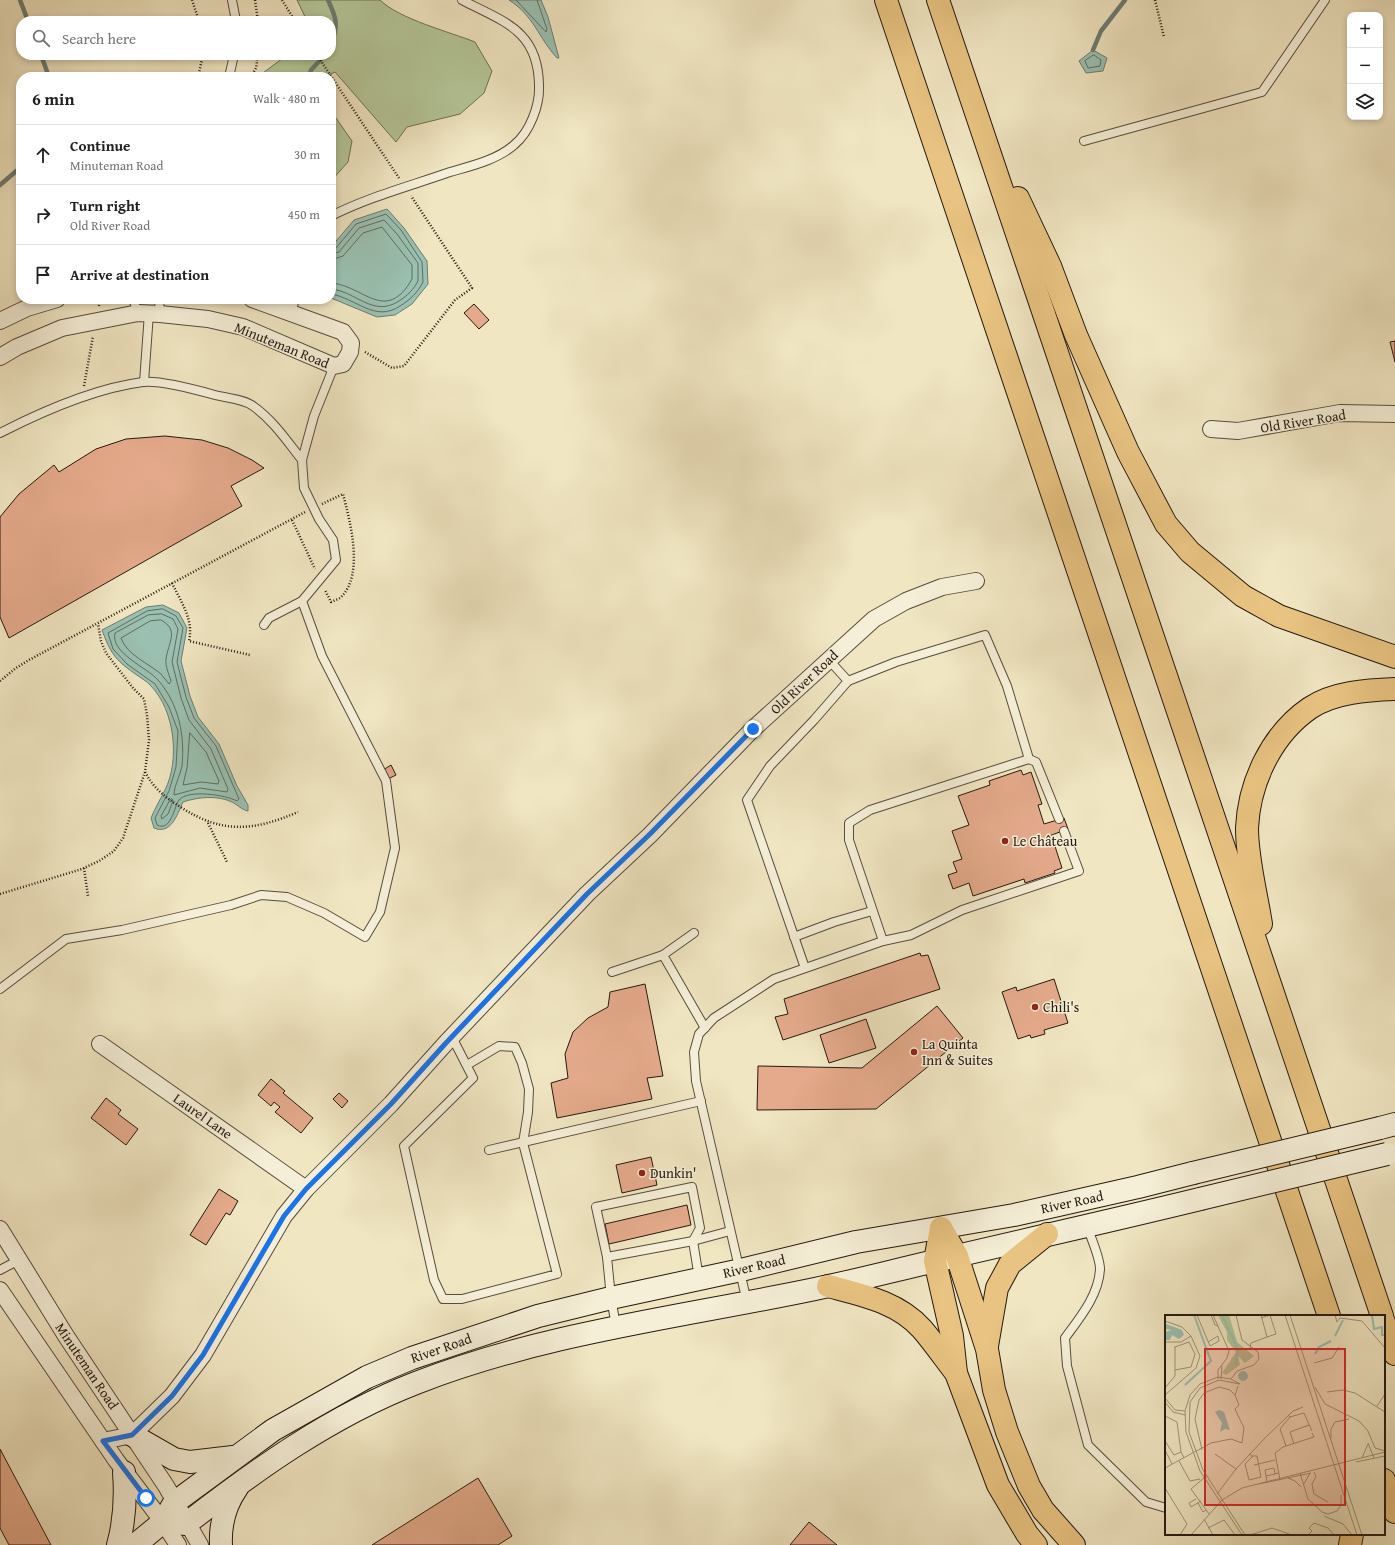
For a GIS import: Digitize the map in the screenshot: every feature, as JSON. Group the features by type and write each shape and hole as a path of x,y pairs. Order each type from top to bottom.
{"highway":[{"path":"886,0 1329,1315"},
{"path":"938,0 1382,1315"},
{"path":"972,100 1050,266 1076,335 1128,452 1166,524 1190,552 1243,596 1279,616 1395,657"},
{"path":"1272,988 1250,858 1247,828 1250,799 1259,772 1272,747 1290,726 1311,708 1337,697 1370,690 1395,689"},
{"path":"941,1228 957,1256 987,1349 994,1390 1007,1432 1028,1486 1043,1510 1074,1545"},
{"path":"941,1228 935,1261 952,1336 956,1373 998,1485 1027,1534 1036,1545"},
{"path":"987,1349 997,1288 1010,1264 1048,1234"},
{"path":"1306,1246 1321,1315"},
{"path":"828,1286 868,1296 898,1309 922,1329 956,1373"},
{"path":"1385,1325 1395,1354"},
{"path":"1385,1483 1395,1512"},
{"path":"1350,1545 1352,1535"}],"main road":[{"name":"River Road","path":"135,1545 164,1522 174,1503 234,1457 273,1430 367,1377 412,1358 538,1316 611,1298 741,1270 856,1242 1014,1215 1138,1188 1193,1173 1387,1126"},
{"name":"River Road","path":"186,1524 242,1481 303,1440 368,1404 414,1383 549,1341 616,1326 747,1303 828,1286 1391,1153"},
{"path":"132,1435 174,1459 190,1462 234,1457"},
{"path":"118,1545 124,1525 126,1503 124,1472"},
{"path":"222,1545 221,1525 228,1500 242,1481"},
{"path":"164,1522 186,1524"}],"street":[{"path":"0,320 40,304"},
{"path":"281,304 293,306 343,332 351,343"},
{"name":"Minuteman Road","path":"0,357 17,347 62,328 148,308 243,327 334,366 343,364 350,352 351,343"},
{"name":"Old River Road","path":"1211,429 1238,431 1340,414 1395,414"},
{"name":"Old River Road","path":"132,1435 172,1396 198,1361 280,1222 306,1189 391,1104 587,894 650,834 753,729 851,638 874,619 906,601 942,587 976,581"},
{"name":"Laurel Lane","path":"100,1044 306,1189"},
{"name":"Minuteman Road","path":"0,1229 62,1330 166,1486 186,1524 200,1545"},
{"name":"Minuteman Road","path":"0,1290 124,1472 164,1522 178,1545"},
{"path":"103,1441 132,1435"}],"lane":[{"path":"232,0 235,16"},
{"path":"336,214 353,205 491,159 515,145 531,122 540,97 539,75 534,54 524,36 507,24 462,0"},
{"path":"1084,141 1262,92 1325,0"},
{"path":"230,72 233,60"},
{"path":"144,382 148,308"},
{"path":"264,625 268,618 302,600 336,560 333,540 319,519 304,488 302,460 314,416 334,366"},
{"path":"0,433 38,414 81,398 144,382 189,388 252,405 279,430 302,460"},
{"path":"0,989 66,939 122,930 231,905 261,895 287,896 324,913 365,937 380,912 394,848 386,781 322,656 302,600"},
{"path":"805,968 747,800 770,766 814,720 848,681 896,662 986,635 1007,686 1029,759"},
{"path":"829,660 848,681"},
{"path":"883,941 849,840 850,823 870,810 1029,759 1036,762 1059,819"},
{"path":"747,1303 741,1270 730,1231 696,1081 694,1052 699,1034 714,1018 774,979 883,941 912,935 962,910 1080,871 1064,831"},
{"path":"794,937 834,922 872,911"},
{"path":"612,972 664,955 694,933"},
{"path":"664,955 705,1028"},
{"path":"452,1037 473,1078 404,1146 434,1280 443,1299 462,1299 557,1274 523,1143 529,1089 522,1063 515,1048 499,1046 467,1065"},
{"path":"489,1150 701,1101"},
{"path":"616,1326 611,1298 607,1257 596,1207 692,1187 700,1228 693,1240 699,1279"},
{"path":"1087,1226 1100,1268 1095,1289 1084,1313 1065,1338 1067,1366 1088,1445 1146,1502 1165,1508"},
{"path":"607,1257 730,1231"},
{"path":"0,1270 19,1260"}],"path":[{"path":"192,0 197,16"},
{"path":"255,0 257,16"},
{"path":"282,0 292,16"},
{"path":"1155,0 1164,37"},
{"path":"199,72 202,60"},
{"path":"254,72 257,60"},
{"path":"320,60 328,72"},
{"path":"336,85 472,288 455,300 404,366 392,368 351,343"},
{"path":"81,398 100,304"},
{"path":"0,681 29,660 292,520"},
{"path":"172,583 189,619 191,634 189,642 250,655"},
{"path":"0,894 84,868 99,861 114,851 123,838 145,772 149,740 147,715 144,699 132,688 106,653 101,641 98,624"},
{"path":"145,772 156,790 187,812 208,823 229,827 258,826 280,820 298,812"},
{"path":"208,823 212,828 227,862"},
{"path":"84,868 88,896"}],"shaded area":[{"path":"297,0 380,0 399,13 412,19 475,42 492,71 484,93 460,114 407,127 396,142 336,72 264,72 280,60 336,60 336,16 305,16"},
{"path":"336,118 352,141 348,162 336,175"}],"water":[{"path":"509,0 541,0 548,17 559,58 557,58 524,13"},
{"path":"1093,50 1107,58 1103,71 1086,73 1079,61"},
{"path":"387,209 404,228 427,261 428,284 412,304 395,315 377,317 336,300 336,241 354,220"},
{"path":"163,605 179,613 187,628 181,661 190,696 198,717 219,744 237,786 248,805 248,811 232,802 220,798 195,799 183,802 173,822 165,829 160,829 154,828 151,818 170,778 173,765 173,736 170,722 159,696 149,684 127,668 114,655 102,630 146,607"}],"building":[{"path":"474,304 489,320 479,329 464,313"},
{"path":"1395,341 1395,362 1390,342"},
{"path":"165,436 202,440 228,448 264,468 231,486 242,506 9,638 0,617 0,517 19,494 54,465 59,472 96,449 126,439"},
{"path":"391,765 396,775 388,779 383,770"},
{"path":"1021,770 1023,775 1031,772 1042,804 1038,805 1044,824 1064,818 1068,829 1049,836 1050,838 1052,837 1062,868 1054,871 1055,873 1025,883 1024,879 973,896 969,883 953,889 948,875 957,872 953,862 962,859 952,831 969,825 958,796 990,785 989,781"},
{"name":"La Quinta Inn & Suites","path":"920,953 921,956 928,955 940,989 783,1040 775,1017 788,1014 784,999"},
{"name":"Chili's","path":"1054,979 1068,1023 1044,1030 1045,1034 1031,1038 1030,1035 1018,1039 1002,992 1016,987 1017,991"},
{"path":"645,984 663,1076 647,1078 652,1099 557,1118 551,1083 568,1078 565,1054 573,1032 588,1018 608,1007 610,992"},
{"name":"La Quinta Inn & Suites","path":"937,1006 963,1038 876,1109 757,1110 758,1066 862,1068"},
{"path":"866,1019 876,1048 829,1063 820,1035"},
{"path":"271,1079 285,1091 283,1093 313,1118 301,1133 275,1112 280,1107 274,1102 271,1106 258,1095"},
{"path":"339,1093 348,1101 342,1108 333,1099"},
{"path":"106,1098 121,1110 118,1114 138,1129 126,1145 91,1118"},
{"path":"651,1157 657,1185 622,1193 616,1165"},
{"path":"219,1189 238,1201 230,1215 226,1213 206,1245 190,1235"},
{"path":"687,1205 691,1225 609,1244 605,1224"},
{"path":"0,1449 51,1545 9,1545 0,1528"},
{"path":"478,1478 512,1536 498,1545 372,1545"},
{"path":"809,1522 837,1545 790,1545"}],"waterway":[{"path":"20,0 26,16"},
{"path":"328,0 335,16"},
{"path":"1093,50 1101,31 1125,0"},
{"path":"336,21 336,26"},
{"path":"43,60 47,72"},
{"path":"310,72 320,60"},
{"path":"0,185 16,171"}],"place":[{"name":"Le Château","path":"1005,841"},
{"name":"Chili's","path":"1035,1007"},
{"name":"La Quinta Inn & Suites","path":"914,1052"},
{"name":"Dunkin'","path":"642,1173"}],"route":[{"path":"146,1498 103,1441 132,1435 172,1396 203,1355 258,1258 284,1216 306,1189 391,1104 445,1044 587,894 650,834 753,729"}]}
